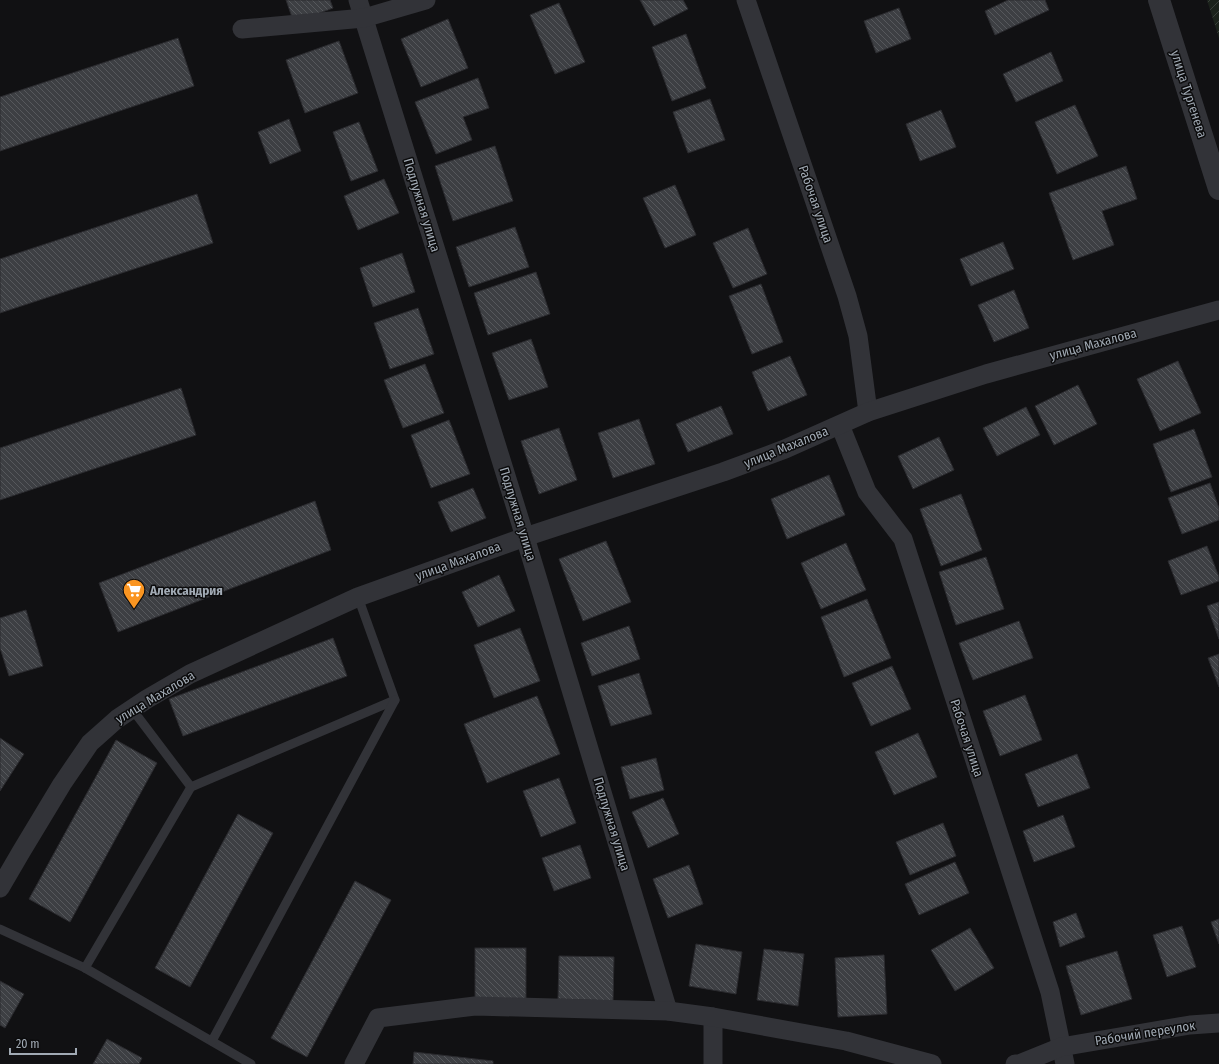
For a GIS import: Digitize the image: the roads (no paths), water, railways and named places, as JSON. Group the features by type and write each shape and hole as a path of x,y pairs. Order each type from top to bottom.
{"street":[{"name":"Подлужная улица","path":"358,0 525,537 668,1010"},
{"path":"242,29 364,18 426,0"},
{"name":"Рабочая улица","path":"746,0 847,296 858,336 868,412"},
{"name":"улица Тургенева","path":"1159,0 1219,189"},
{"name":"улица Махалова","path":"0,888 20,852 62,784 90,743 117,719 190,674 358,597 525,537 723,472 785,449 868,412 986,374 1219,310"},
{"name":"Рабочая улица","path":"840,425 867,492 903,539 1050,992 1066,1052"},
{"path":"354,1064 378,1018 475,1006 668,1010 846,1041 932,1064"},
{"path":"713,1017 713,1064"},
{"name":"Рабочий переулок","path":"1015,1064 1190,1025 1219,1023"}],"lane":[{"path":"212,1042 395,700 358,597"},
{"path":"85,968 191,787 395,700"},
{"path":"132,709 191,787"},
{"path":"0,929 85,968 251,1064"}],"place":[{"name":"Александрия","path":"134,610"}]}
